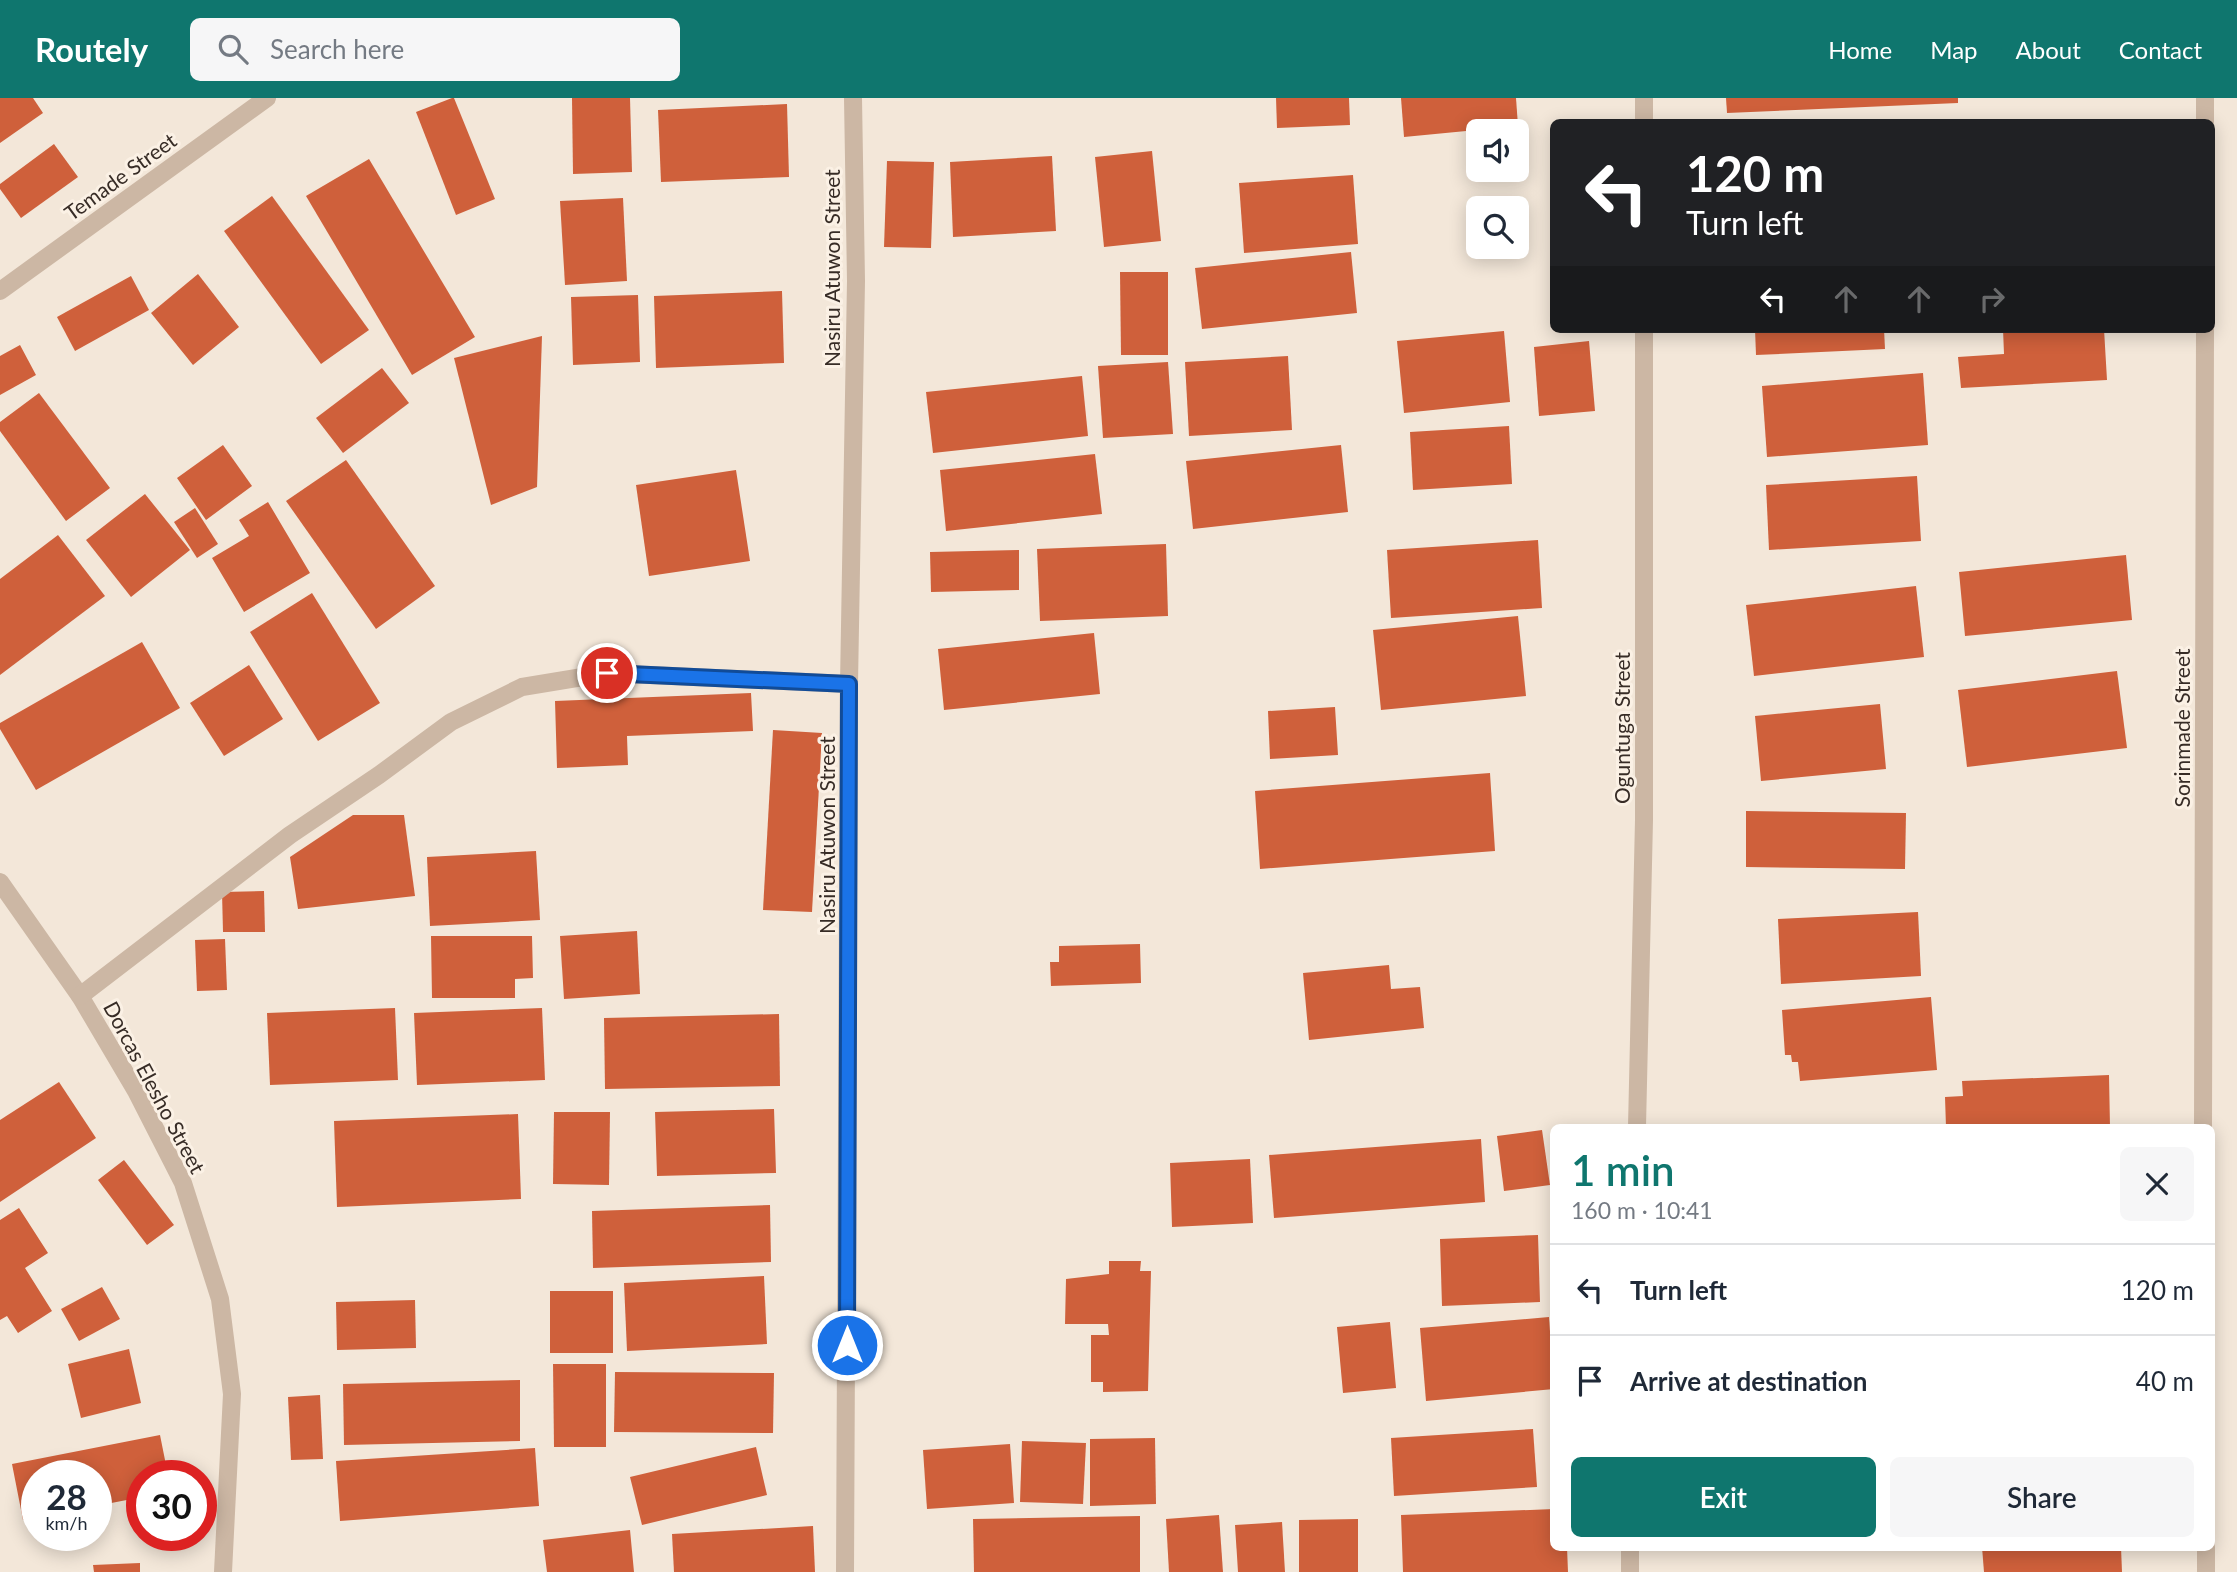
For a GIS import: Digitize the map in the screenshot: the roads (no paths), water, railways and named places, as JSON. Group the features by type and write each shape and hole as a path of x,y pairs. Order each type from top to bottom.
{"street":[{"name":"Temade Street","path":"0,291 267,98"},
{"name":"Nasiru Atuwon Street","path":"845,1572 849,684 856,281 853,98"},
{"path":"1644,98 1644,119"},
{"path":"2205,98 2205,119"},
{"name":"Oguntuga Street","path":"1637,1124 1644,820 1644,333"},
{"name":"Sorinmade Street","path":"2203,1124 2205,333"},
{"path":"80,996 290,835 451,722 522,687 607,673 849,684"},
{"name":"Dorcas Elesho Street","path":"0,882 80,996 136,1091 183,1183 220,1299 232,1394 223,1572"},
{"path":"1630,1551 1630,1572"},
{"path":"2206,1551 2206,1572"}]}
